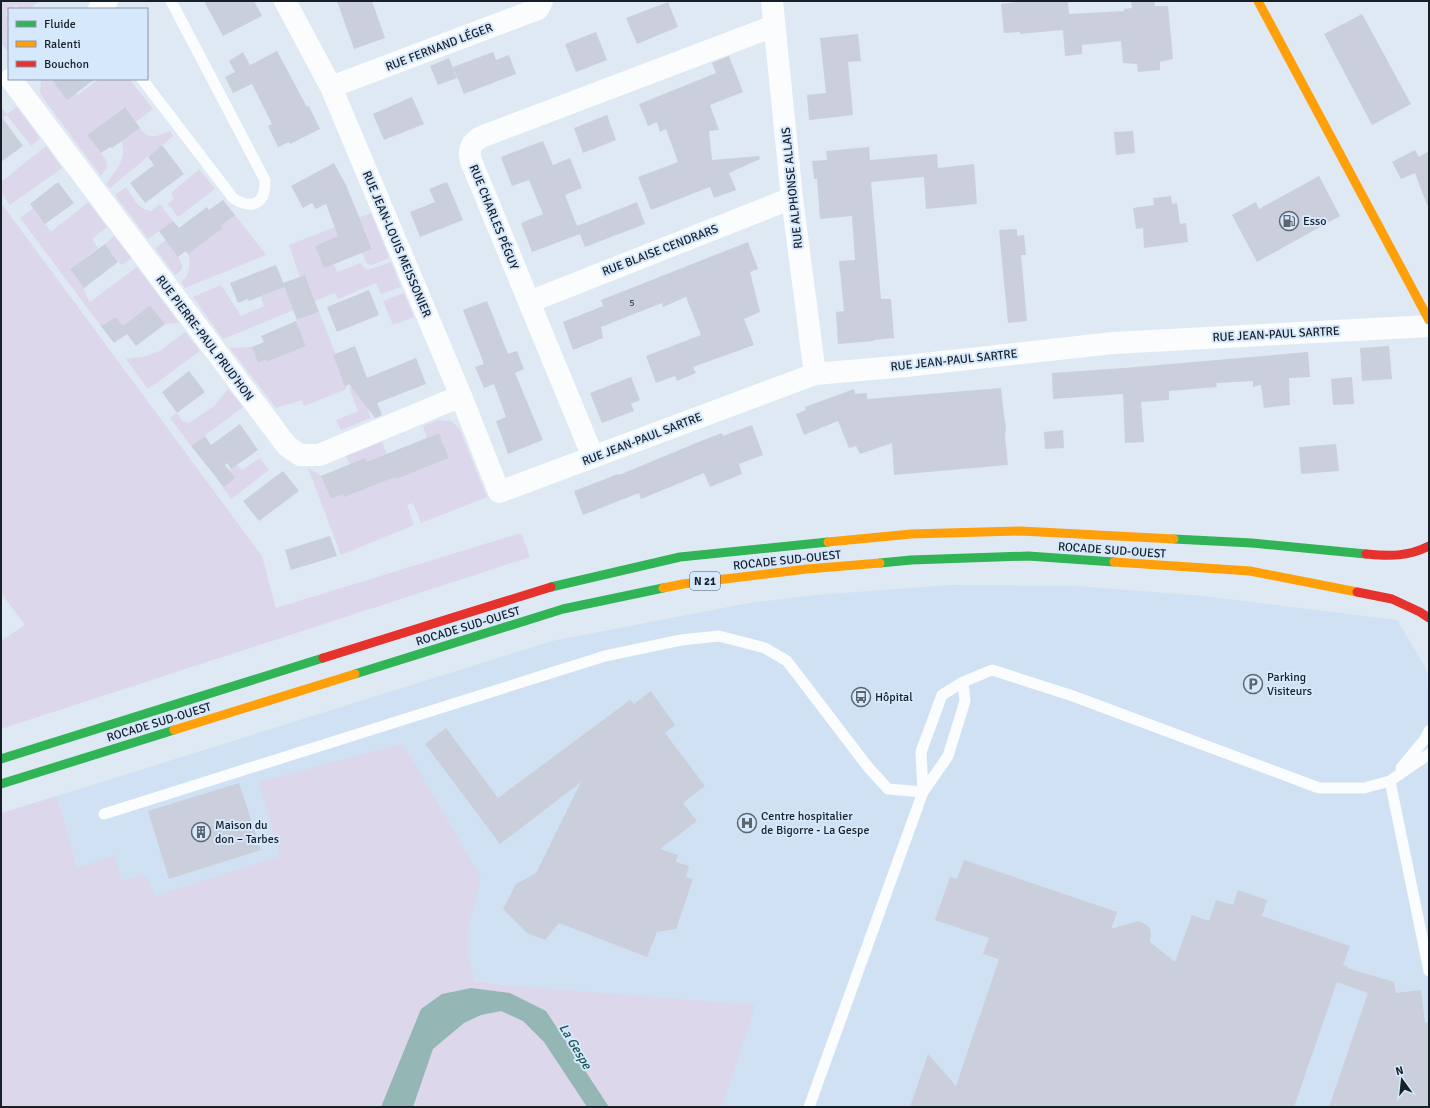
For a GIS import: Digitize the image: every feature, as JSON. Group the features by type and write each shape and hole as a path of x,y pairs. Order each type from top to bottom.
{"main road":[{"path":"1258,1 1342,158 1398,258 1429,320"},
{"name":"ROCADE SUD-OUEST","path":"1,759 552,587 680,557 911,534 1022,531 1252,543 1393,556 1418,552 1429,546"},
{"name":"ROCADE SUD-OUEST","path":"1,784 563,609 683,584 800,570 911,560 1028,556 1250,571 1392,599 1420,612 1429,618"}],"street":[{"name":"RUE JEAN-LOUIS MEISSONIER","path":"285,1 331,88 499,492"},
{"name":"RUE FERNAND LÉGER","path":"331,88 538,9 542,1"},
{"name":"RUE ALPHONSE ALLAIS","path":"772,1 792,198 815,374"},
{"name":"RUE CHARLES PÉGUY","path":"593,457 472,161 470,147 474,141 481,137 774,26"},
{"name":"RUE PIERRE-PAUL PRUD'HON","path":"17,81 287,446 300,455 319,455 460,396"},
{"name":"RUE BLAISE CENDRARS","path":"529,302 792,198"},
{"name":"RUE JEAN-PAUL SARTRE","path":"499,492 815,374 906,366 1113,343 1429,326"}],"lane":[{"path":"143,80 233,198 241,204 258,202 264,195 266,189 265,180 170,1"},
{"path":"104,814 606,656 681,640 719,636 765,648 787,661 868,767 888,789 923,792"},
{"path":"923,792 921,752 942,695 963,682 992,670 1073,696 1319,788 1364,788 1390,781 1429,754"},
{"path":"809,1107 923,792 948,756 965,701 963,682"},
{"path":"1390,781 1425,739 1429,731"},
{"path":"1390,781 1429,971"}],"shaded area":[{"path":"1,1 39,1 30,8 19,8 16,5 12,8 8,8 8,12 5,14 8,18 8,26 6,27 8,30 8,52 1,43"},
{"path":"41,80 51,80 78,95 98,80 130,80 153,109 136,122 124,107 87,135 106,160 107,168 101,176 40,92"},
{"path":"1,107 7,114 17,107 40,138 31,146 7,115 1,119"},
{"path":"140,128 143,132 150,136 161,135 170,131 173,136 110,188 106,184 122,159 123,147 121,142"},
{"path":"46,146 62,168 10,205 1,193 1,182"},
{"path":"199,169 215,189 178,217 168,204 174,199 171,193"},
{"path":"126,187 139,206 151,211 160,204 173,221 148,239 115,195"},
{"path":"88,202 107,227 92,239 98,248 70,269 84,288 86,296 90,302 137,267 179,323 165,324 150,305 123,326 116,317 101,326 20,218 33,208 51,232"},
{"path":"1,203 262,556 276,608 521,533 530,557 1,729 1,641 25,625 1,593"},
{"path":"371,213 389,258 372,265 367,264 362,253 372,248 363,226 315,246 323,265 333,261 337,272 361,263 364,268 368,270 391,262 401,287 381,294 376,283 338,299 335,293 315,301 305,275 300,277 289,245"},
{"path":"235,215 266,255 185,288 181,282 188,273 189,269 188,254 223,228 221,226"},
{"path":"114,236 132,258 121,265 105,244"},
{"path":"166,240 182,265 181,270 175,275 155,248"},
{"path":"221,285 241,316 264,306 261,297 285,287 294,310 223,339 193,297"},
{"path":"404,293 414,317 393,325 383,301"},
{"path":"319,312 339,362 336,364 347,389 304,406 302,400 276,408 230,348 252,347 258,363 266,360 267,362 306,346 296,321"},
{"path":"185,332 200,351 148,389 126,359 143,357 160,351"},
{"path":"358,384 371,418 341,430 336,420 358,411 349,388"},
{"path":"228,389 243,407 191,446 170,418 177,413 183,422 189,423 214,406"},
{"path":"438,420 451,421 459,428 487,497 421,523 413,503 407,505 414,525 341,555 308,468 321,476 331,499 343,494 344,496 376,484 365,458 350,465 346,456 382,442 395,476 413,472 449,458 439,433 427,438 423,426"},
{"path":"260,458 269,470 231,499 217,479 237,465 242,470"},
{"name":"Centre hospitalier de Bigorre - La Gespe","path":"950,585 1077,586 1204,596 1397,620 1427,670 1429,713 1429,1107 618,1107 512,986 448,977 99,950 57,796 552,641 749,603 816,595"},
{"path":"402,744 481,878 469,924 467,950 474,981 512,986 755,1005 722,1107 1,1107 1,813 57,796 77,868 115,855 122,881 145,875 155,896 280,856 259,782"},
{"path":"471,988 510,993 546,1011 609,1107 587,1107 544,1042 523,1021 501,1011 481,1015 464,1023 433,1049 413,1107 381,1107 421,1009 442,994"}],"building":[{"path":"204,1 254,1 262,16 223,36"},
{"path":"337,1 372,1 385,38 354,49"},
{"path":"1017,1 1068,1 1069,14 1124,11 1124,9 1132,8 1131,1 1154,1 1155,6 1168,6 1173,59 1160,62 1160,70 1138,72 1137,64 1123,63 1121,41 1082,45 1082,54 1065,56 1063,30 1020,34 1020,32 1004,33 1001,4"},
{"path":"668,2 678,27 637,44 626,18"},
{"path":"1362,14 1411,104 1372,125 1324,34"},
{"path":"596,32 607,60 576,72 565,44"},
{"path":"858,34 861,61 848,62 853,115 809,120 807,95 826,93 820,38"},
{"path":"277,51 307,107 309,106 320,129 290,144 289,142 278,147 268,126 272,124 252,84 233,93 225,77 235,72 229,61 243,52 250,65"},
{"path":"493,52 496,60 509,55 516,74 464,94 453,67"},
{"path":"729,56 743,92 710,105 719,130 709,131 712,160 759,156 760,159 729,173 736,190 714,198 710,187 651,210 638,177 678,162 666,129 660,132 657,122 648,126 639,104 716,73 712,63"},
{"path":"449,58 457,78 438,85 430,66"},
{"path":"52,80 94,80 67,100"},
{"path":"412,97 424,124 384,140 373,114"},
{"path":"125,107 140,128 112,148 110,147 101,153 87,135"},
{"path":"607,115 616,140 583,153 574,128"},
{"path":"1,116 23,146 1,162"},
{"path":"1133,131 1135,153 1116,155 1114,132"},
{"path":"543,141 553,165 570,158 582,188 565,195 577,226 637,202 645,224 585,247 580,234 532,252 521,223 543,214 529,180 512,186 501,157"},
{"path":"162,145 184,174 145,203 130,183 154,165 148,157"},
{"path":"869,147 870,160 937,154 938,168 974,164 977,204 926,209 924,177 871,182 881,299 891,299 894,338 838,344 836,312 844,311 839,261 855,260 852,216 820,219 817,179 814,179 812,161 827,160 826,151"},
{"path":"1415,150 1419,157 1429,151 1429,205 1427,205 1415,173 1401,179 1392,162"},
{"path":"334,163 346,185 372,249 324,268 315,246 338,236 326,204 316,209 312,203 303,208 291,186"},
{"path":"1319,176 1340,216 1257,262 1232,215 1256,202 1259,209"},
{"path":"58,182 74,203 45,224 30,204"},
{"path":"447,182 463,220 420,237 410,212 435,202 429,189"},
{"path":"1171,196 1172,204 1177,203 1180,224 1186,223 1188,242 1144,248 1143,228 1136,229 1133,208 1154,205 1153,198"},
{"path":"223,200 235,215 221,226 223,228 188,254 186,251 178,257 159,231 173,221 179,228 207,207 209,210"},
{"path":"1017,229 1017,236 1024,235 1026,255 1021,255 1027,321 1008,323 999,230"},
{"path":"748,242 758,269 750,272 760,312 744,319 754,345 693,367 696,373 677,381 675,376 656,383 646,356 701,335 686,297 663,307 662,303 601,327 603,338 573,350 563,322 603,306 601,300"},
{"path":"105,244 118,262 84,288 70,269"},
{"path":"276,265 285,287 249,301 248,299 238,303 230,283"},
{"path":"305,275 319,312 297,320 283,283"},
{"path":"369,290 379,315 337,332 327,307"},
{"path":"487,301 508,354 517,351 524,369 515,373 543,440 508,454 496,421 506,417 494,384 484,388 475,367 484,364 463,310"},
{"path":"150,305 165,324 136,346 127,334 114,343 101,326 116,317 123,326"},
{"path":"296,321 306,346 267,362 266,360 258,363 252,347 264,342 261,336"},
{"path":"355,346 367,378 416,358 426,384 377,403 382,415 375,418 349,384 345,387 333,355"},
{"path":"1389,346 1392,379 1362,381 1360,348"},
{"path":"1308,352 1310,377 1289,378 1290,405 1264,408 1261,385 1253,387 1253,381 1216,383 1217,387 1169,391 1169,400 1141,402 1144,442 1125,443 1123,394 1053,399 1052,373"},
{"path":"189,371 205,392 177,413 162,392"},
{"path":"631,377 640,400 631,404 634,411 602,423 590,393"},
{"path":"1352,377 1354,404 1333,405 1331,379"},
{"path":"1001,388 1006,426 1005,437 1008,465 894,475 892,443 860,454 856,446 849,448 838,421 804,435 796,414 806,410 805,407 854,389 855,394 867,393 867,399"},
{"path":"240,424 258,450 231,469 227,463 225,465 235,478 224,487 191,446 205,436 211,445"},
{"path":"752,425 763,455 739,464 742,474 710,487 704,473 641,499 639,493 583,515 574,491 618,474 619,475 722,433 723,436"},
{"path":"1063,430 1064,448 1045,449 1044,432"},
{"path":"439,433 449,458 396,479 395,477 344,497 343,494 331,499 321,476 365,458 367,462"},
{"path":"1336,444 1339,471 1301,474 1299,447"},
{"path":"283,471 299,491 259,521 243,501"},
{"path":"330,536 337,556 291,570 285,550"},
{"path":"651,691 675,725 665,733 705,786 683,803 697,821 660,849 678,855 676,862 689,866 686,877 693,879 676,929 657,932 647,957 559,923 545,940 527,933 503,909 516,884 536,873 581,782 500,844 425,744 446,728 498,798 630,700 634,704"},
{"name":"Maison du don – Tarbes","path":"239,783 261,850 169,879 148,811"},
{"path":"964,860 1117,912 1111,929 1138,921 1143,923 1149,927 1151,933 1150,942 1175,962 1192,915 1209,921 1216,900 1233,905 1238,890 1267,900 1262,916 1350,946 1343,965 1348,966 1347,968 1394,982 1396,993 1421,990 1425,1023 1429,1022 1429,1107 1329,1107 1368,993 1337,982 1294,1107 910,1107 928,1054 956,1086 999,959 983,954 989,938 935,920 950,877 957,879"}],"traffic: fast":[{"path":"1174,539 1252,543 1366,554"},
{"path":"551,587 680,557 828,542"},
{"path":"880,563 911,560 1028,556 1114,562"},
{"path":"355,674 563,609 663,588"},
{"path":"1,759 323,658"},
{"path":"1,784 174,730"}],"traffic: slow":[{"path":"1258,1 1429,320"},
{"path":"828,542 911,534 1021,531 1174,539"},
{"path":"1114,562 1250,571 1357,592"},
{"path":"663,588 683,584 807,569 880,563"},
{"path":"174,730 355,674"}],"traffic: jam":[{"path":"1366,554 1406,554 1429,546"},
{"path":"323,658 551,587"},
{"path":"1357,592 1392,599 1420,612 1429,618"}],"place":[{"name":"Esso","path":"1289,221"},
{"name":"Parking Visiteurs","path":"1253,684"},
{"name":"Hôpital","path":"861,697"},
{"name":"Centre hospitalier de Bigorre - La Gespe","path":"747,823"},
{"name":"Maison du don – Tarbes","path":"201,832"}],"water label":[{"name":"La Gespe","path":"576,1046"}]}
